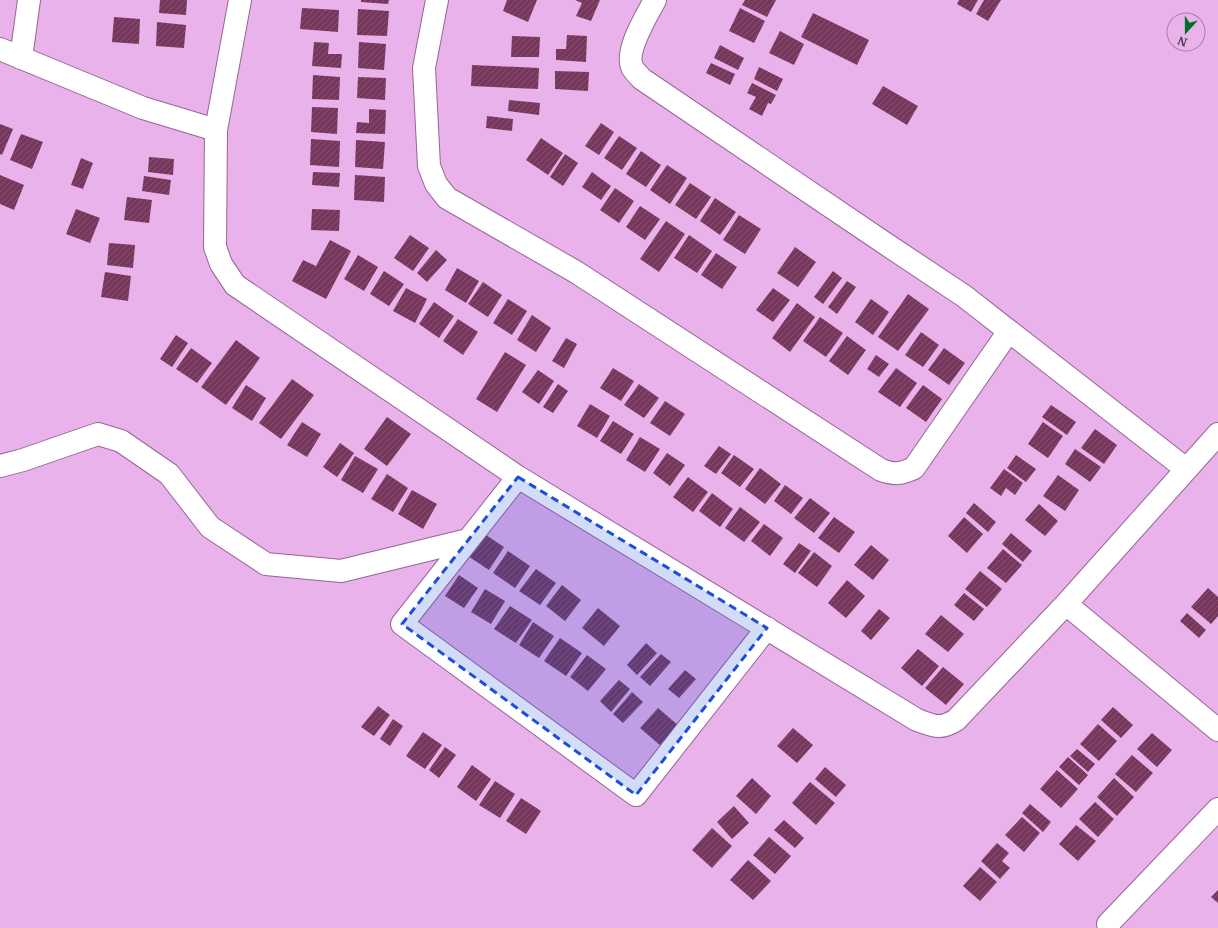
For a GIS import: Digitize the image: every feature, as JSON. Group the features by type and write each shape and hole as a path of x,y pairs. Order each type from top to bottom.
{"street":[{"path":"21,58 29,0"},
{"path":"240,0 216,130 216,247 221,264 235,285 518,477 917,720 934,726 947,726 956,720 1066,604 1218,434"},
{"path":"437,0 424,68 429,166 436,184 447,198 576,272 881,470 892,474 904,473 914,468 1009,331"},
{"path":"655,0 635,40 631,54 632,67 642,79 964,296 1186,469"},
{"path":"0,49 143,108 216,130"},
{"path":"0,466 23,460 98,434 121,441 170,474 210,527 266,564 341,571 468,540"},
{"path":"518,477 402,624 636,794 767,628"},
{"path":"1066,604 1218,730"},
{"path":"1108,924 1218,810"}],"highlighted area":[{"path":"518,477 767,628 636,795 402,624"}],"building":[{"path":"160,0 187,0 186,15 159,13"},
{"path":"361,0 389,0 388,4 361,2"},
{"path":"507,0 537,0 528,22 503,11"},
{"path":"575,0 600,0 591,21 576,16 582,3"},
{"path":"745,0 776,0 767,17 742,5"},
{"path":"959,0 978,0 971,12 957,4"},
{"path":"984,0 1001,0 988,21 976,14"},
{"path":"302,8 339,10 338,32 300,29"},
{"path":"740,8 765,21 754,43 729,31"},
{"path":"358,9 389,11 387,36 357,35"},
{"path":"813,13 869,40 857,65 801,37"},
{"path":"114,17 140,19 139,44 112,42"},
{"path":"157,22 186,25 184,48 156,46"},
{"path":"780,31 804,44 794,65 769,53"},
{"path":"567,35 587,36 586,62 556,60 556,49 566,49"},
{"path":"512,36 540,37 539,57 511,57"},
{"path":"314,42 329,43 328,54 342,54 341,68 312,66"},
{"path":"359,42 386,44 384,70 358,68"},
{"path":"720,45 744,58 738,70 714,58"},
{"path":"711,63 735,74 730,85 706,73"},
{"path":"472,65 539,68 538,89 471,86"},
{"path":"759,67 783,79 777,91 754,79"},
{"path":"555,71 589,72 588,91 555,89"},
{"path":"313,75 340,77 339,100 312,99"},
{"path":"358,77 386,78 385,100 357,98"},
{"path":"752,83 776,95 771,104 768,103 762,116 749,109 756,97 747,93"},
{"path":"883,86 918,106 907,125 872,104"},
{"path":"509,100 540,103 539,115 508,111"},
{"path":"312,107 338,108 337,134 311,132"},
{"path":"369,109 386,110 385,134 356,133 357,122 369,123"},
{"path":"487,116 513,119 512,131 486,128"},
{"path":"601,123 614,132 599,155 585,146"},
{"path":"0,124 13,129 2,155 0,154"},
{"path":"21,134 43,142 32,169 10,160"},
{"path":"619,136 637,148 622,170 604,158"},
{"path":"541,138 563,153 548,175 526,160"},
{"path":"311,139 340,141 339,167 310,165"},
{"path":"356,140 385,142 383,169 355,167"},
{"path":"641,151 661,165 646,187 626,174"},
{"path":"565,154 578,163 563,186 550,177"},
{"path":"149,157 174,159 173,175 148,172"},
{"path":"81,158 93,163 83,189 71,185"},
{"path":"667,165 687,178 670,204 650,190"},
{"path":"313,172 340,173 339,187 312,185"},
{"path":"592,172 611,186 601,200 582,187"},
{"path":"0,175 24,185 14,210 0,204"},
{"path":"355,175 385,177 384,202 354,200"},
{"path":"144,176 171,180 169,195 142,191"},
{"path":"690,183 711,197 696,219 675,205"},
{"path":"615,188 634,201 619,223 600,210"},
{"path":"127,197 152,200 149,223 124,220"},
{"path":"715,198 736,212 720,235 700,221"},
{"path":"640,206 660,219 645,240 626,227"},
{"path":"76,209 100,218 90,243 66,234"},
{"path":"312,209 340,210 339,231 311,230"},
{"path":"739,215 761,229 745,254 723,240"},
{"path":"666,221 685,234 659,272 640,259"},
{"path":"410,235 429,248 413,271 394,258"},
{"path":"689,235 712,251 697,273 674,258"},
{"path":"330,240 351,251 326,299 292,281 303,260 316,266"},
{"path":"109,243 135,245 133,268 107,265"},
{"path":"795,247 816,262 798,287 777,273"},
{"path":"436,250 447,260 427,282 417,273"},
{"path":"716,253 737,267 722,289 701,275"},
{"path":"358,255 378,267 364,291 344,279"},
{"path":"457,268 479,281 466,303 445,290"},
{"path":"384,271 404,284 389,306 370,294"},
{"path":"833,271 842,278 823,304 814,297"},
{"path":"105,272 131,276 128,301 101,297"},
{"path":"847,281 856,287 837,314 828,307"},
{"path":"483,282 502,295 488,317 468,304"},
{"path":"406,288 427,299 415,323 393,311"},
{"path":"773,288 790,300 773,322 756,310"},
{"path":"908,294 929,309 898,351 878,337"},
{"path":"508,299 527,311 512,335 493,323"},
{"path":"871,299 889,312 873,335 855,322"},
{"path":"434,302 454,316 439,338 419,324"},
{"path":"797,303 815,317 790,352 772,338"},
{"path":"532,315 551,328 536,352 517,340"},
{"path":"820,317 843,333 826,357 803,341"},
{"path":"458,319 478,332 463,355 443,341"},
{"path":"921,332 939,345 923,367 905,355"},
{"path":"176,335 188,343 172,367 160,359"},
{"path":"847,336 866,350 848,375 829,361"},
{"path":"566,338 577,344 564,368 552,361"},
{"path":"236,340 260,358 226,405 201,387"},
{"path":"191,348 212,363 197,383 176,369"},
{"path":"944,348 965,363 949,385 928,370"},
{"path":"505,352 526,365 497,412 476,399"},
{"path":"876,355 889,364 879,377 867,369"},
{"path":"613,368 634,381 621,401 600,388"},
{"path":"896,368 917,383 900,407 878,392"},
{"path":"538,370 554,381 539,404 522,392"},
{"path":"292,379 314,395 281,439 259,423"},
{"path":"558,384 568,391 553,413 543,407"},
{"path":"639,384 659,398 644,418 624,405"},
{"path":"246,385 266,398 252,421 232,408"},
{"path":"923,385 942,399 926,422 906,408"},
{"path":"665,401 685,414 670,436 650,423"},
{"path":"590,404 610,416 597,438 577,426"},
{"path":"1051,405 1076,422 1067,435 1042,417"},
{"path":"387,417 411,434 387,466 364,449"},
{"path":"613,421 634,434 621,454 600,441"},
{"path":"302,422 321,434 307,457 287,445"},
{"path":"1043,422 1063,436 1048,458 1028,444"},
{"path":"1095,429 1117,445 1104,464 1081,448"},
{"path":"640,437 660,449 645,472 626,460"},
{"path":"340,443 354,453 337,477 323,467"},
{"path":"719,446 731,454 716,474 704,466"},
{"path":"1075,449 1101,467 1090,482 1065,464"},
{"path":"667,453 685,465 670,486 653,473"},
{"path":"734,455 754,469 740,487 721,473"},
{"path":"1016,455 1036,469 1026,482 1007,468"},
{"path":"355,456 378,469 363,493 341,480"},
{"path":"760,468 781,484 765,504 745,489"},
{"path":"1004,469 1023,483 1015,495 1006,488 1001,496 990,488"},
{"path":"387,474 408,488 393,512 371,499"},
{"path":"1058,475 1079,490 1065,511 1043,496"},
{"path":"688,477 708,492 693,512 673,497"},
{"path":"785,485 803,498 791,514 774,501"},
{"path":"412,490 437,504 423,529 398,514"},
{"path":"712,493 733,509 720,527 699,511"},
{"path":"810,498 830,513 814,533 794,518"},
{"path":"974,503 996,522 988,532 966,513"},
{"path":"1039,504 1058,521 1045,536 1025,520"},
{"path":"740,507 760,522 744,542 725,528"},
{"path":"834,517 855,532 839,553 818,538"},
{"path":"964,517 983,534 967,553 948,536"},
{"path":"764,524 783,538 770,556 751,541"},
{"path":"483,533 504,547 489,570 468,556"},
{"path":"1011,533 1032,551 1023,562 1002,544"},
{"path":"799,543 811,551 795,573 783,564"},
{"path":"871,545 889,560 873,580 854,565"},
{"path":"1003,549 1022,565 1006,583 987,568"},
{"path":"508,551 530,566 515,588 493,573"},
{"path":"814,552 832,566 817,587 798,573"},
{"path":"536,569 556,583 540,605 519,591"},
{"path":"980,571 1002,589 987,607 965,589"},
{"path":"459,575 478,588 464,608 445,596"},
{"path":"847,580 865,596 846,618 828,603"},
{"path":"562,585 581,600 565,621 546,606"},
{"path":"1208,588 1218,597 1218,616 1211,624 1191,607"},
{"path":"485,589 505,601 491,624 471,612"},
{"path":"964,593 984,609 974,621 954,605"},
{"path":"510,606 532,620 516,643 494,629"},
{"path":"598,608 620,626 604,646 582,628"},
{"path":"879,609 890,618 871,640 861,631"},
{"path":"1187,613 1206,630 1199,638 1180,621"},
{"path":"941,615 964,634 948,652 925,634"},
{"path":"533,622 554,636 539,658 519,645"},
{"path":"560,638 582,653 566,676 544,661"},
{"path":"646,643 657,653 637,675 627,665"},
{"path":"918,649 939,666 922,686 901,668"},
{"path":"661,654 671,662 650,686 640,677"},
{"path":"587,655 606,669 588,691 570,677"},
{"path":"943,667 964,684 946,705 925,688"},
{"path":"685,670 696,679 679,698 668,689"},
{"path":"619,680 630,689 611,712 600,701"},
{"path":"632,692 643,702 623,723 613,714"},
{"path":"378,706 390,715 374,736 361,727"},
{"path":"1113,707 1133,725 1121,738 1101,720"},
{"path":"658,708 679,726 661,746 640,728"},
{"path":"393,719 403,726 390,746 380,739"},
{"path":"1098,724 1117,741 1099,761 1080,744"},
{"path":"793,728 813,745 797,763 777,746"},
{"path":"423,732 442,745 425,769 406,756"},
{"path":"1152,733 1172,750 1157,767 1137,749"},
{"path":"445,747 456,755 439,778 429,770"},
{"path":"1077,749 1095,764 1088,772 1070,756"},
{"path":"1132,755 1153,773 1136,792 1115,774"},
{"path":"1068,757 1088,775 1079,785 1059,767"},
{"path":"472,765 491,779 476,801 457,787"},
{"path":"825,767 846,785 836,797 815,779"},
{"path":"1057,770 1078,789 1061,808 1040,789"},
{"path":"752,778 771,796 756,814 736,796"},
{"path":"1114,778 1134,797 1117,816 1097,797"},
{"path":"495,781 515,794 500,818 479,805"},
{"path":"810,782 835,803 816,825 792,803"},
{"path":"521,798 541,811 526,834 506,821"},
{"path":"1095,802 1114,819 1098,837 1079,819"},
{"path":"1030,804 1051,822 1043,832 1022,813"},
{"path":"734,806 749,823 732,839 717,822"},
{"path":"1022,817 1040,833 1024,852 1005,835"},
{"path":"784,820 804,838 795,848 774,830"},
{"path":"1076,825 1096,841 1078,861 1059,844"},
{"path":"712,828 732,846 712,868 692,850"},
{"path":"769,837 791,856 775,874 753,855"},
{"path":"997,843 1009,853 1002,861 1010,868 1000,879 981,861"},
{"path":"748,860 771,881 753,900 730,880"},
{"path":"980,867 997,882 980,901 963,886"},
{"path":"1218,890 1218,903 1211,897"}]}
